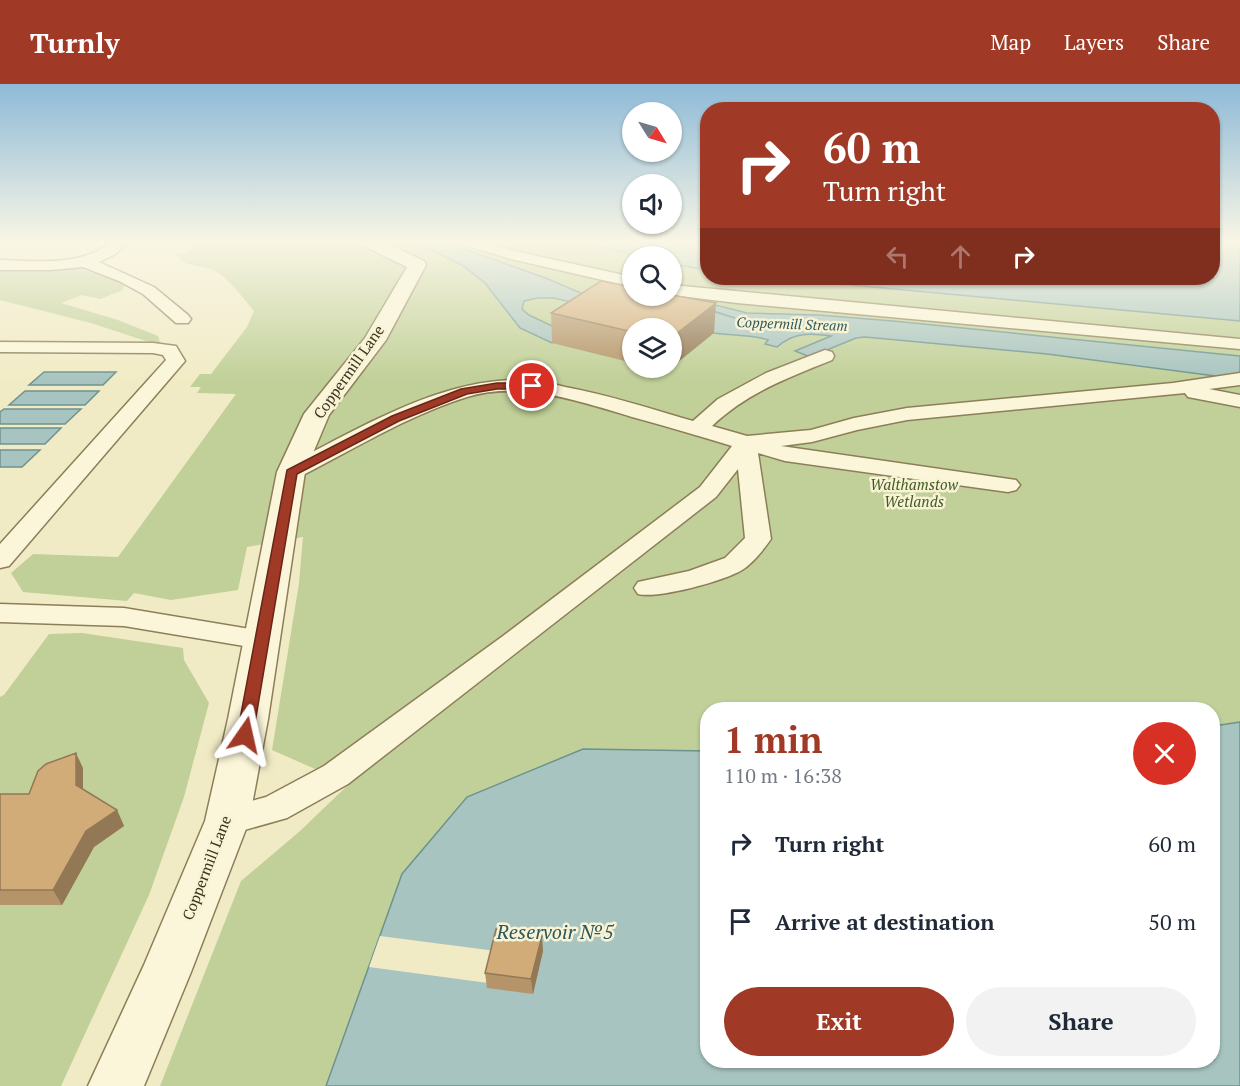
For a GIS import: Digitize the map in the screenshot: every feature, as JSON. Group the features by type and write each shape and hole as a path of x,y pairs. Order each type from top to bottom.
{"street":[{"name":"Coppermill Lane","path":"116,1086 166,972 226,821 262,640 291,472 317,414 375,340 404,288"}],"lane":[{"path":"145,288 167,302 182,319"},
{"path":"682,291 1240,344"},
{"path":"0,347 153,348 170,350 176,361 0,561"},
{"path":"697,429 725,403 772,377 825,356"},
{"path":"226,821 275,808 336,775 708,492 746,443 812,436 854,424 907,414 1134,390 1173,389 1240,379"},
{"path":"291,472 396,419 464,391 497,386 532,386 584,396 785,454 1008,485"},
{"path":"1173,389 1240,401"},
{"path":"648,588 696,578 734,564 758,539 746,443"},
{"path":"0,613 124,616 262,640"}],"green space":[{"path":"0,288 124,288 100,299 82,295 61,303 118,320 158,336 161,346 91,323 0,300"},
{"name":"Walthamstow Wetlands","path":"234,288 622,288 622,306 682,306 682,288 1240,288 1240,1086 160,1086 241,881 300,831 350,783 326,766 315,769 272,750 299,583 303,537 247,547 238,590 171,600 134,593 127,601 23,592 11,573 33,554 118,557 236,394 197,393 201,387 190,387 200,374 211,374 247,327 254,311"},
{"path":"82,633 183,648 184,660 209,703 184,797 149,895 61,1086 0,1086 0,697 4,695 49,634"}],"water":[{"name":"Coppermill Stream","path":"489,288 568,288 590,297 622,301 622,306 665,306 715,312 735,318 704,308 711,304 747,313 818,315 893,321 1240,356 1240,375 1223,377 1047,354 865,337 856,338 810,357 795,351 831,336 816,334 796,336 777,347 765,344 768,340 762,338 714,333 682,326 682,318 645,318 553,298 524,301 522,309 529,315 567,333 552,343 520,328"},
{"path":"881,288 1240,288 1240,321"},
{"path":"44,372 116,372 103,385 29,385"},
{"path":"25,391 99,391 85,405 9,405"},
{"path":"4,409 81,409 65,424 0,424 0,412"},
{"path":"0,428 61,428 45,444 0,444"},
{"path":"0,450 40,450 22,467 0,467"},
{"name":"Reservoir №5","path":"1240,722 1240,1086 326,1086 402,874 467,797 583,749 700,751 700,1068 1220,1068 1220,725"}],"pier":[{"path":"380,936 496,951 488,983 369,967"}],"building":[{"path":"590,288 622,288 622,306 682,306 682,297 716,303 682,329 682,318 622,318 622,329 551,313"},
{"path":"76,753 76,785 117,810 86,831 53,890 0,890 0,794 29,794 38,771 46,764"},
{"path":"496,929 542,936 531,979 485,973"}],"route":[{"path":"245,735 291,472 396,419 464,391 497,386 532,386"}]}
